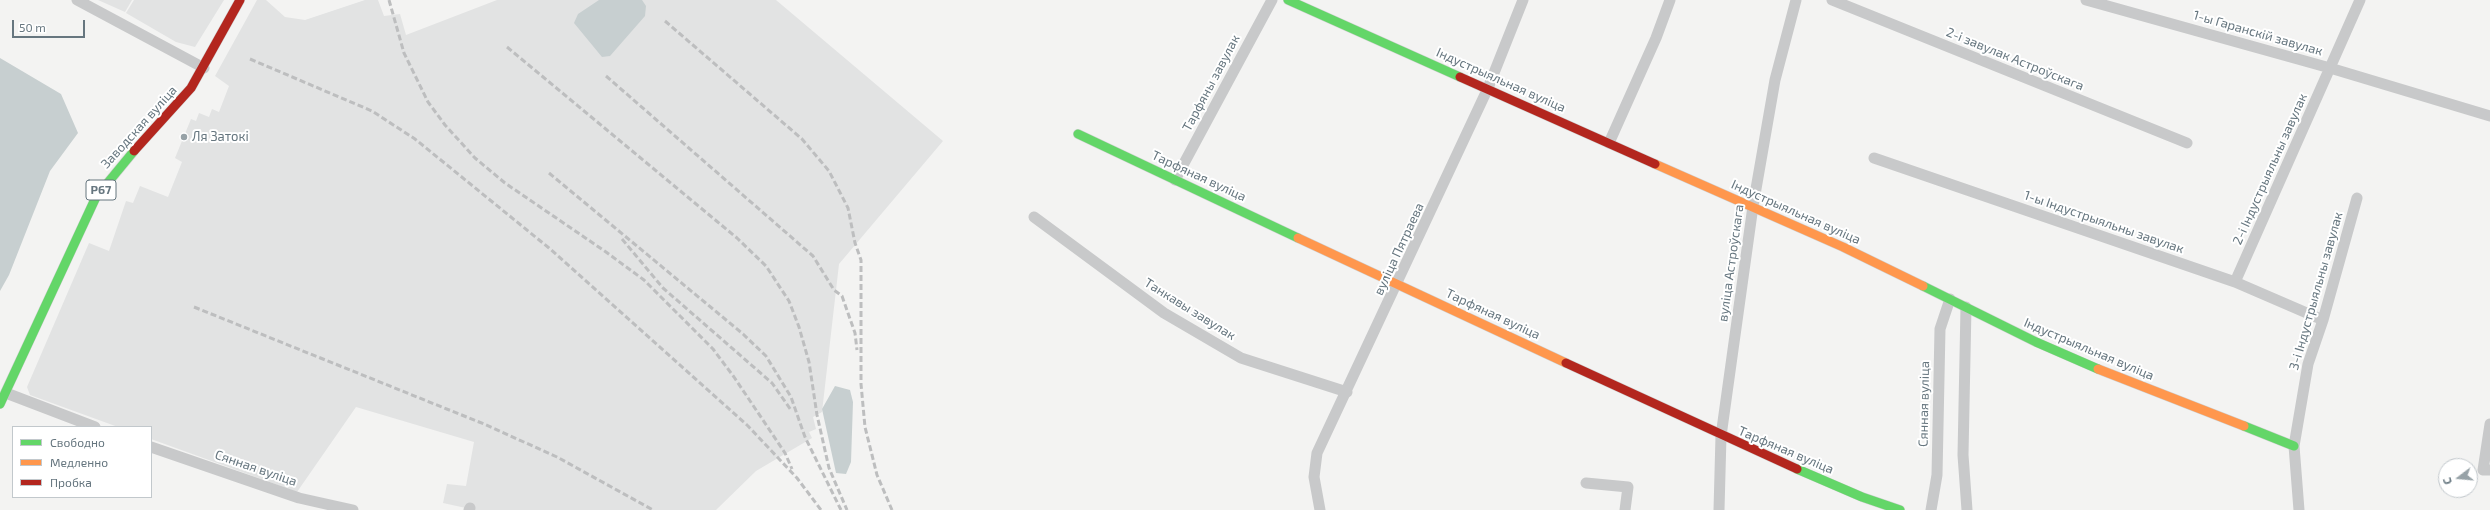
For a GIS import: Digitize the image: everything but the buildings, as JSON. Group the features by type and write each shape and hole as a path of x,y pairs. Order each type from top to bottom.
{"street":[{"path":"77,0 204,68"},
{"name":"Заводская вуліца","path":"0,404 96,197 120,166 169,115 204,68 240,0"},
{"name":"Тарфяны завулак","path":"1175,180 1272,0"},
{"name":"Індустрыяльная вуліца","path":"1288,0 1753,206 1950,299 2036,342 2106,372 2294,446"},
{"name":"вуліца Пятраева","path":"1320,510 1314,476 1317,453 1348,392 1488,88 1523,0"},
{"path":"1609,143 1656,38 1670,0"},
{"name":"вуліца Астроўскага","path":"1719,510 1721,436 1753,206 1776,80 1796,0"},
{"name":"2-і завулак Астроўскага","path":"1832,0 2186,143"},
{"name":"1-ы Гаранскій завулак","path":"2086,0 2330,68 2490,116"},
{"name":"1-ы Гаранскій завулак","path":"2330,68 2360,0"},
{"name":"2-і Індустрыяльны завулак","path":"2235,282 2330,68"},
{"name":"Тарфяная вуліца","path":"1078,134 1721,436 1862,497 1900,510"},
{"name":"1-ы Індустрыяльны завулак","path":"1874,158 2235,282 2323,320"},
{"name":"3-і Індустрыяльны завулак","path":"2299,510 2294,446 2308,364 2323,320 2357,198"},
{"name":"Танкавы завулак","path":"1034,217 1164,313 1241,358 1348,392"},
{"name":"Сянная вуліца","path":"1931,510 1937,475 1940,329 1950,299"},
{"path":"1966,307 1963,455 1967,510"},
{"path":"6,392 92,426"},
{"path":"2487,470 2490,424"},
{"name":"Сянная вуліца","path":"152,447 299,498 354,510"},
{"path":"1586,483 1628,487 1625,510"}],"shaded area":[{"path":"98,0 132,0 125,12"},
{"path":"134,0 224,0 195,47 176,42 126,13"},
{"path":"257,0 266,0 285,17 305,20 365,0 378,0 384,16 400,14 406,35 497,0 776,0 943,141 839,264 822,412 813,417 816,429 809,432 812,438 756,471 716,510 475,510 443,503 447,484 466,486 474,442 356,407 297,492 152,439 152,426 115,426 30,395 27,387 89,243 109,251 126,201 133,203 140,186 168,197 182,162 175,158 191,119 196,121 199,113 209,117 212,109 219,112 229,86 215,76"},
{"path":"599,0 642,0 646,6 645,16 610,56 602,57 574,23 578,14"},
{"path":"0,58 61,94 78,133 50,171 9,275 0,291"},
{"path":"835,386 850,390 853,402 851,462 846,474 836,473 822,409"}],"railway":[{"path":"389,0 404,53 428,102 445,125 475,158 505,183 606,252 644,280 713,349 734,377 785,453 792,469"},
{"path":"665,21 802,139 829,171 848,208 855,243 861,260 861,384 865,427 877,475 892,510"},
{"path":"507,47 737,238 766,266 789,301 799,327 809,362 817,415 829,468 847,510"},
{"path":"250,59 372,111 415,139 549,248 748,426 797,478 821,510"},
{"path":"606,76 813,256 834,290 842,296 855,333 857,350"},
{"path":"549,173 743,334 766,356 791,397 805,437 841,510"},
{"path":"622,239 663,288 772,383 791,410"},
{"path":"194,307 484,424 557,457 653,510"}],"traffic: fast":[{"path":"1288,0 1460,77"},
{"path":"1078,134 1298,238"},
{"path":"0,404 96,197 134,151"},
{"path":"1923,286 2036,342 2098,369"},
{"path":"2244,426 2294,446"},
{"path":"1797,469 1862,497 1900,510"}],"traffic: slow":[{"path":"1655,164 1843,247 1923,286"},
{"path":"1298,238 1566,363"},
{"path":"2098,369 2244,426"}],"traffic: jam":[{"path":"134,151 191,88 240,0"},
{"path":"1460,77 1655,164"},
{"path":"1566,363 1797,469"}],"place":[{"name":"Ля Затокі","path":"184,137"}]}
